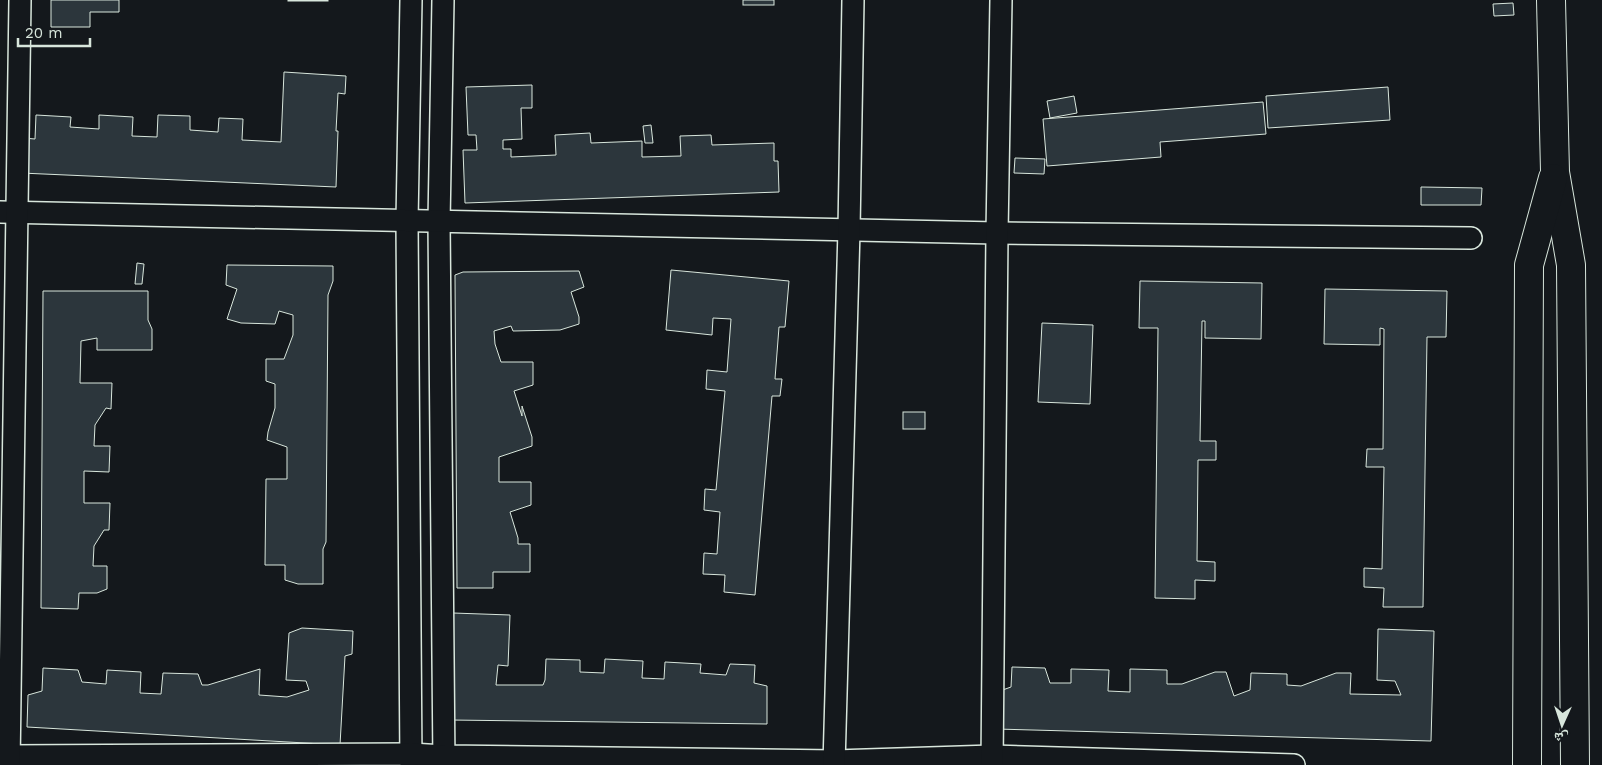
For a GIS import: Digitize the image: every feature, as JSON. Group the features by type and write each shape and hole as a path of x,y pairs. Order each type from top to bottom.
{"main road":[{"path":"1551,0 1555,172 1571,265 1575,765"},
{"path":"1527,765 1529,264 1555,172"}],"street":[{"path":"20,0 9,212 9,760 834,763 992,761 1294,765"},
{"path":"410,0 407,221 411,760"},
{"path":"443,0 439,222 444,761"},
{"path":"834,763 849,230 853,0"},
{"path":"992,761 1001,0"},
{"path":"9,212 997,233 1471,238"}],"building":[{"path":"51,0 119,0 119,12 90,12 90,27 51,27"},
{"path":"328,0 328,1 288,1"},
{"path":"743,0 774,0 774,5 743,5"},
{"path":"1513,3 1514,15 1494,16 1493,4"},
{"path":"284,72 346,76 345,94 338,93 336,187 21,173 23,138 35,139 36,115 71,117 70,127 99,129 99,115 133,117 132,136 157,137 158,115 190,116 190,130 218,132 219,118 243,119 242,140 281,142"},
{"path":"532,85 532,108 521,108 522,139 503,140 503,149 511,149 511,157 556,155 555,135 590,133 591,143 642,141 642,157 681,156 680,136 711,135 712,145 774,143 774,161 778,161 779,192 465,203 463,150 477,150 476,135 468,135 466,87"},
{"path":"1388,87 1390,120 1268,128 1266,96"},
{"path":"1074,96 1077,113 1050,118 1047,101"},
{"path":"1263,102 1266,134 1160,142 1161,157 1047,166 1043,119"},
{"path":"651,125 653,143 645,143 643,126"},
{"path":"1015,158 1045,159 1044,174 1014,173"},
{"path":"1421,187 1482,188 1481,205 1421,205"},
{"path":"137,263 144,264 142,284 135,284"},
{"path":"227,265 333,266 333,281 328,295 326,542 323,549 323,584 298,584 285,580 285,565 265,565 266,479 287,479 287,447 267,440 275,408 275,384 266,381 266,359 284,359 293,335 293,315 279,311 275,324 241,323 227,319 237,289 226,285"},
{"path":"671,270 789,281 785,327 779,327 775,379 782,379 780,396 772,396 755,595 724,592 725,575 703,574 704,553 717,554 720,512 704,510 705,489 716,490 725,391 706,389 707,370 727,372 731,319 713,318 712,335 666,330"},
{"path":"579,271 584,287 571,292 579,317 579,324 560,330 513,331 511,326 494,331 495,344 501,362 533,362 533,385 514,391 522,416 522,406 532,437 532,446 499,457 499,482 531,482 531,505 510,512 518,544 530,544 530,572 493,572 493,588 457,588 455,275 463,272"},
{"path":"1140,281 1262,283 1261,339 1205,338 1205,321 1202,321 1200,441 1216,441 1216,460 1198,460 1197,561 1215,562 1215,581 1195,580 1195,599 1155,598 1158,328 1139,328"},
{"path":"1325,289 1447,291 1446,337 1427,337 1423,607 1383,607 1384,588 1364,587 1364,568 1382,569 1384,467 1366,467 1367,449 1383,449 1384,329 1380,328 1380,345 1324,344"},
{"path":"43,291 148,291 148,320 152,329 152,350 97,350 97,338 81,341 80,383 112,383 111,409 106,408 95,425 94,446 110,446 109,472 84,471 84,503 110,503 109,530 104,530 94,546 93,566 107,566 107,589 97,593 79,593 78,609 41,608"},
{"path":"1042,323 1093,325 1090,404 1038,402"},
{"path":"903,412 925,412 925,429 903,429"},
{"path":"453,613 510,615 508,666 498,665 496,685 543,685 546,659 580,660 580,672 604,673 605,659 643,661 642,678 664,679 665,662 701,664 700,673 726,675 730,664 755,665 754,683 767,686 767,724 450,720"},
{"path":"302,628 353,631 352,654 345,656 340,745 27,727 28,695 42,691 43,668 78,670 82,682 106,684 107,670 141,672 140,693 161,694 163,673 198,674 202,685 208,685 260,669 259,695 287,697 309,690 306,681 286,680 289,633"},
{"path":"1378,629 1434,631 1431,741 996,729 997,692 1011,687 1012,667 1045,668 1050,683 1071,683 1071,669 1109,670 1108,691 1130,692 1130,669 1167,670 1167,684 1182,684 1215,672 1226,672 1234,696 1250,690 1251,673 1287,674 1287,685 1301,686 1336,673 1351,673 1350,694 1401,695 1395,681 1377,680"}]}
